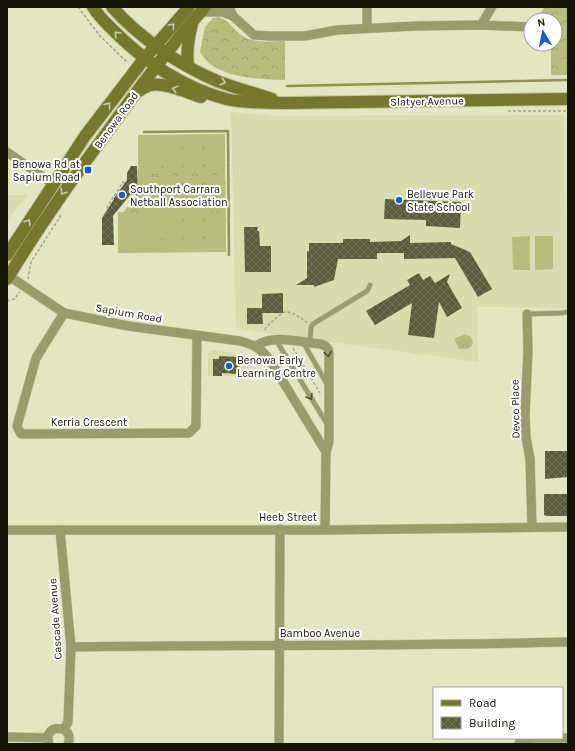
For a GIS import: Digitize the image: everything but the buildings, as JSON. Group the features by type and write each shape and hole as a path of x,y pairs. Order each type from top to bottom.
{"main road":[{"name":"Slatyer Avenue","path":"93,7 103,20 144,59 200,89 226,99 246,102 287,103 568,99"},
{"name":"Slatyer Avenue","path":"112,7 155,46 188,66 217,80 287,103"},
{"name":"Benowa Road","path":"7,255 84,136 144,59 189,7"},
{"name":"Benowa Road","path":"8,278 64,191 136,92 199,14"},
{"path":"188,66 186,53 188,40 199,14"},
{"path":"136,92 147,86 155,85 170,87 207,99 226,99"}],"street":[{"path":"229,7 234,16 254,35 305,36 337,30 416,26 481,25 523,27"},
{"path":"367,7 367,28"},
{"path":"481,25 492,7"},
{"path":"199,14 223,12 234,16"},
{"path":"7,152 53,184"},
{"name":"Sapium Road","path":"8,278 64,313 128,326 197,335 256,346"},
{"name":"Kerria Crescent","path":"64,313 36,358 17,426 22,434 189,433 196,426 197,335"},
{"name":"Devco Place","path":"527,314 528,351 525,414 526,438 530,458 532,527"},
{"path":"325,530 326,452 329,445 328,349 325,346 306,342 277,339 261,342 256,346 271,362 326,452"},
{"name":"Heeb Street","path":"7,530 325,530 568,527"},
{"path":"279,744 280,529"},
{"name":"Cascade Avenue","path":"60,530 71,647 68,722 64,729"},
{"name":"Bamboo Avenue","path":"71,647 433,645 568,642"},
{"path":"7,737 49,741 49,734 54,729 60,728 64,729 69,735 68,744"},
{"path":"519,743 531,739"}],"lane":[{"path":"328,387 306,342 312,326 367,291 370,284"},
{"path":"527,314 568,312"},
{"path":"277,339 279,346 329,427"}],"path":[{"path":"78,7 100,36 127,63 137,69"},
{"path":"504,111 568,111"},
{"path":"108,208 107,207 123,182 125,183"},
{"path":"26,281 31,262 63,212"},
{"path":"7,301 14,299 19,293"},
{"path":"265,330 266,327 285,312 290,312 312,326"},
{"path":"292,347 322,396"}],"shaded area":[{"name":"Bellevue Park State School","path":"231,112 277,116 564,115 568,308 477,307 478,362 236,329"},
{"path":"7,195 28,195 7,220"},
{"name":"Benowa Early Learning Centre","path":"215,350 243,354 258,376 208,376 209,352"}],"green space":[{"path":"544,7 568,7 568,75 551,75 551,52 563,52 563,12 541,12"},
{"path":"219,17 226,21 241,35 251,40 285,41 285,80 246,77 227,73 209,63 200,52 205,27 213,18"},
{"path":"225,134 226,252 118,253 118,212 124,212 127,207 138,206 136,195 138,194 138,135"},
{"path":"180,136 181,172 163,173 162,137"},
{"path":"201,136 202,172 184,173 183,137"},
{"path":"223,136 224,172 206,173 205,137"},
{"path":"158,137 159,174 141,174 140,138"},
{"path":"205,175 224,175 224,211 206,212"},
{"path":"162,176 180,176 181,212 163,212"},
{"path":"184,176 202,176 203,212 185,212"},
{"path":"140,177 158,177 159,213 141,213"},
{"path":"224,214 225,251 207,251 206,215"},
{"path":"159,215 160,251 142,252 141,216"},
{"path":"162,215 181,215 181,251 163,251"},
{"path":"184,215 202,215 203,251 184,251"},
{"path":"119,216 137,216 138,252 120,253"},
{"path":"530,236 530,270 513,270 512,237"},
{"path":"535,236 553,236 553,269 535,270"},
{"path":"465,334 471,337 473,342 471,347 459,349 454,339"}],"waterway":[{"path":"287,86 568,80"},
{"path":"144,132 228,131 229,255"}],"place":[{"name":"Benowa Rd at Sapium Road","path":"88,170"},
{"name":"Southport Carrara Netball Association","path":"122,195"},
{"name":"Bellevue Park State School","path":"399,200"},
{"name":"Benowa Early Learning Centre","path":"229,366"}]}
